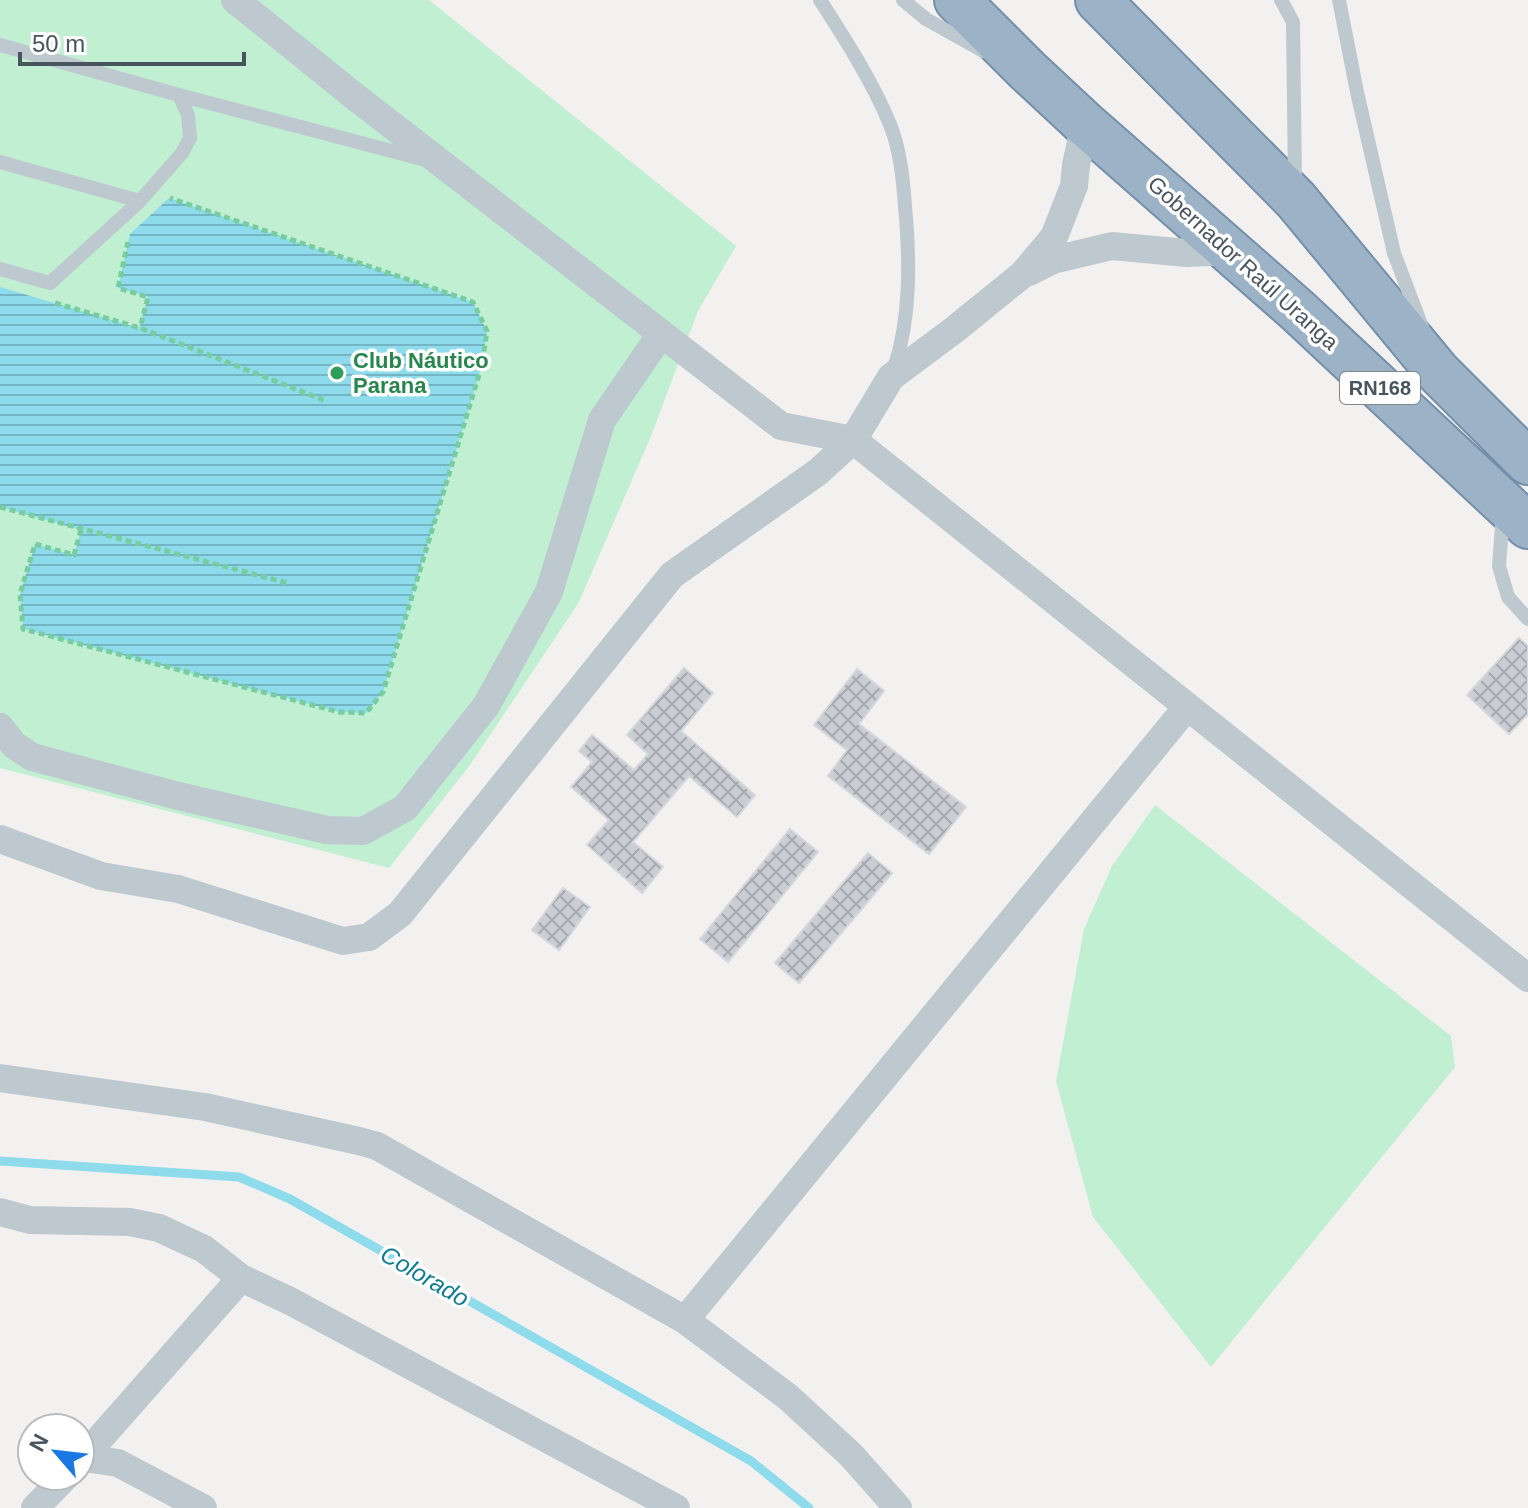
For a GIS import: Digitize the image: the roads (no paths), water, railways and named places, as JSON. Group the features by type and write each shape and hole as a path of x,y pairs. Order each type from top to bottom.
{"highway":[{"name":"Gobernador Raúl Uranga","path":"957,0 1085,124 1297,310 1516,515"},
{"name":"RN168","path":"1098,0 1296,200 1438,372 1528,462"}],"street":[{"path":"235,0 441,164 781,426 853,440 1528,978"},
{"path":"0,839 101,876 178,889 343,941 369,937 400,914 672,575 818,472 853,440 891,377 1022,275 1054,237 1074,186 1085,124"},
{"path":"1022,275 1053,260 1112,246 1187,253 1231,251"},
{"path":"0,727 14,745 32,757 178,796 327,830 363,831 405,808 486,706 549,592 602,420 661,334"},
{"path":"685,1320 1187,707"},
{"path":"0,1078 205,1107 377,1146 685,1320 788,1397 851,1455 898,1508"},
{"path":"0,1212 30,1220 130,1222 159,1228 204,1249 241,1278 290,1301 676,1508"},
{"path":"96,1443 241,1278"},
{"path":"96,1464 118,1463 203,1508"},
{"path":"35,1508 51,1492"}],"lane":[{"path":"820,0 874,91 890,125 902,170 907,224 908,296 901,347 891,377"},
{"path":"903,0 926,19 1041,83"},
{"path":"1281,0 1293,22 1296,200"},
{"path":"1339,0 1394,253 1438,372"},
{"path":"0,45 441,164"},
{"path":"0,269 50,283 140,201 182,153 190,138 188,115 179,95"},
{"path":"0,162 140,201"},
{"path":"1516,515 1499,566 1508,597 1528,619"}],"water":[{"path":"169,198 473,302 487,331 482,365 383,692 366,713 339,712 23,629 20,594 35,544 74,555 81,530 0,507 0,287 139,328 148,297 118,288 130,234"}],"waterway":[{"name":"Colorado","path":"0,1161 239,1177 290,1199 751,1461 809,1508"}],"place":[{"name":"Club Náutico Parana","path":"337,373"}]}
